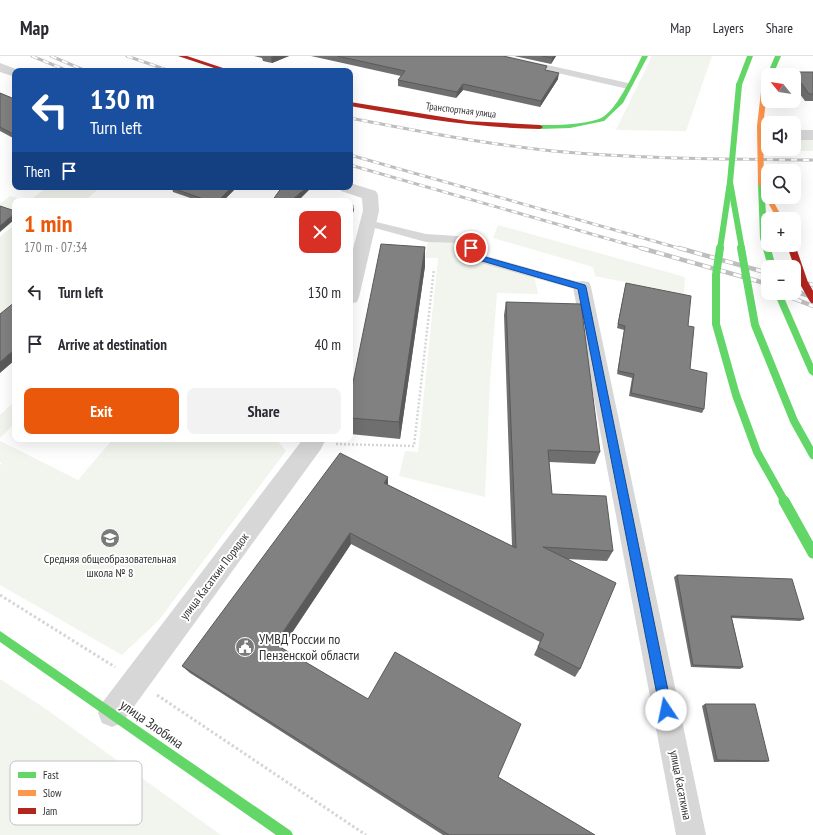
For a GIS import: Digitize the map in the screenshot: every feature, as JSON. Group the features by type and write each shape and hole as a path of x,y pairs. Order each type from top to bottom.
{"main road":[{"path":"181,56 219,68"},
{"name":"Транспортная улица","path":"353,105 455,122 518,127 570,126 602,120 620,103 645,56"},
{"path":"750,56 739,85 730,182 716,275 716,324 736,395 757,452 813,553"},
{"path":"773,68 778,56"},
{"path":"761,183 760,126 762,108"},
{"path":"730,182 755,325 794,421 813,455"},
{"path":"762,204 764,238 770,260"},
{"path":"794,252 804,283 813,299"},
{"path":"781,300 813,373"},
{"name":"улица Злобина","path":"0,636 287,835"}],"street":[{"path":"801,135 813,135"},
{"path":"353,189 370,195 371,211 353,285"},
{"name":"улица Касаткина","path":"582,287 691,835"},
{"name":"улица Касаткин Порядок","path":"112,713 313,442"}],"lane":[{"path":"496,56 628,86"},
{"path":"368,223 426,238 468,240 474,257 582,287"}],"path":[{"path":"334,442 414,446 434,269"},
{"path":"0,595 136,681 366,835"}],"shaded area":[{"path":"652,56 712,56 686,131 616,130"},
{"path":"801,138 813,138 813,151 801,151"},
{"path":"43,190 97,190 88,198 33,198"},
{"path":"10,196 17,198 12,198 12,210 0,206 0,204"},
{"path":"498,225 685,277 684,294 595,276 593,267 493,238"},
{"path":"12,227 12,309 0,319 0,237"},
{"path":"428,241 465,243 464,259 534,276 538,294 497,293 490,382 485,497 399,476 405,451 418,452 438,258 425,258"},
{"path":"12,404 12,426 0,438 0,415"},
{"name":"Средняя общеобразовательная школа № 8","path":"0,441 78,480 110,442 278,442 286,451 159,620 122,655 0,585 0,465 2,463 0,462"},
{"path":"0,679 43,707 118,761 10,761 10,825 142,825 142,778 221,835 0,835"}],"building":[{"path":"337,56 503,56 547,66 545,70 559,73 541,101 463,84 457,92 398,80 405,71"},
{"path":"542,56 554,56 552,58"},
{"path":"801,72 813,72 813,94 809,94 801,83"},
{"path":"0,93 12,98 12,133 0,127"},
{"path":"178,190 229,190 221,198 200,198"},
{"path":"280,190 304,190 294,198 274,198"},
{"path":"0,206 12,210 12,216 0,226"},
{"path":"381,244 425,247 399,422 353,418 353,382"},
{"path":"626,283 691,296 688,326 694,327 690,369 707,373 704,409 631,393 634,374 618,371 625,326 618,324"},
{"name":"УМВД России по Пензенской области","path":"506,302 581,304 600,452 548,450 552,494 606,496 613,551 543,547 616,583 580,669 538,647 544,634 350,533 275,644 368,699 395,652 521,724 498,777 595,835 449,835 182,666 340,453 388,477 384,483 516,548"},
{"path":"12,304 12,352 0,362 0,314"},
{"path":"677,575 792,579 804,619 731,616 743,667 693,665"},
{"path":"705,704 755,704 769,761 717,760"}],"railway":[{"path":"32,56 61,68"},
{"path":"51,56 79,68"},
{"path":"127,56 161,68"},
{"path":"353,119 477,141 585,154 715,159 813,160"},
{"path":"353,156 682,249"},
{"path":"353,166 644,249"},
{"path":"641,248 761,282"},
{"path":"679,248 761,271"},
{"path":"801,282 813,285"},
{"path":"801,293 813,297"},
{"path":"797,300 813,306"}],"traffic: fast":[{"path":"540,127 570,126 602,120 620,103 645,56"},
{"path":"739,85 750,56"},
{"path":"773,68 778,56"},
{"path":"739,85 730,182 755,325 794,421 813,455"},
{"path":"730,182 716,275 716,324 736,395 757,452 813,553"},
{"path":"762,204 764,238 770,260"},
{"path":"781,300 813,373"},
{"path":"0,636 287,835"}],"traffic: slow":[{"path":"761,183 760,126 762,108"},
{"path":"772,204 776,212"}],"traffic: jam":[{"path":"181,56 219,68"},
{"path":"353,105 468,123 516,127 540,127"},
{"path":"793,252 804,283 813,299"}],"place":[{"name":"Средняя общеобразовательная школа № 8","path":"110,538"},
{"name":"УМВД России по Пензенской области","path":"245,647"}],"route":[{"path":"471,248 474,257 582,287 666,710"}]}
